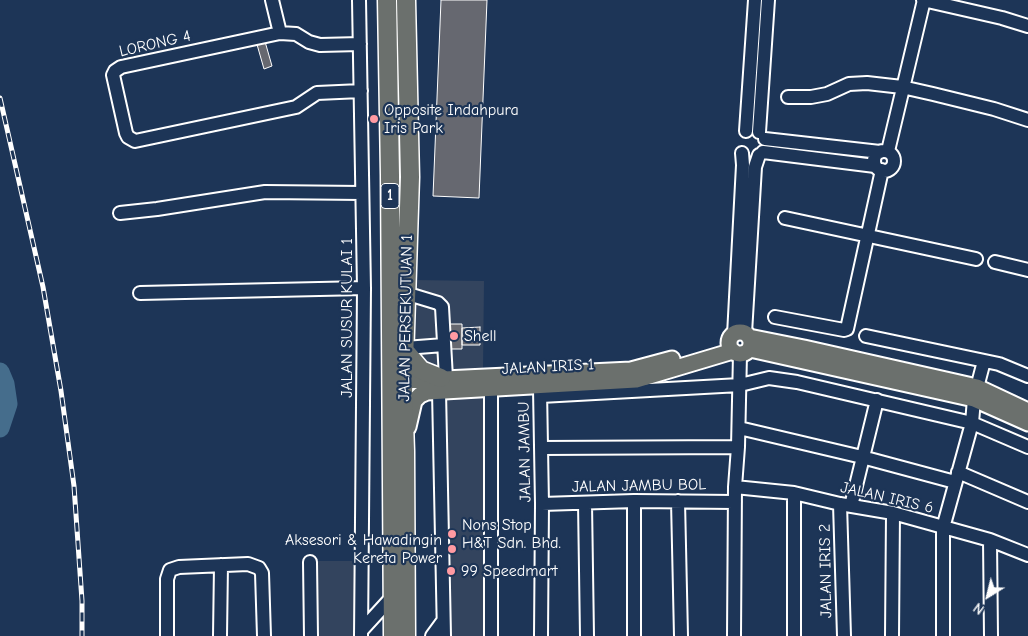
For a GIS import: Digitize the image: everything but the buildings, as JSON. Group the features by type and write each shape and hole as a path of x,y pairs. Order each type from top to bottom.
{"highway":[{"name":"JALAN PERSEKUTUAN 1","path":"387,0 397,387 393,636"},
{"name":"JALAN PERSEKUTUAN 1","path":"406,0 410,177 405,293 405,349 397,387 405,451 406,636"},
{"path":"405,349 421,370 442,382"}],"main road":[{"name":"JALAN IRIS 1","path":"397,387 442,382 631,370 740,343"},
{"name":"JALAN IRIS 1","path":"405,451 414,401 420,395 442,382 540,391 636,380 740,343"},
{"path":"740,343 803,354 976,393 1028,411"},
{"path":"976,393 1028,424"}],"street":[{"path":"272,0 280,33"},
{"name":"JALAN SUSUR KULAI 1","path":"359,0 364,288 361,634"},
{"path":"746,131 755,0"},
{"path":"740,343 756,167 766,144 762,135 768,0"},
{"path":"775,317 847,329 868,237 878,168 875,156 884,151 923,0 1002,18 1028,26"},
{"name":"LORONG 4","path":"360,44 320,45 309,42 296,34 280,33 117,68 113,79 128,137 135,141 296,107 317,94 361,91"},
{"path":"788,97 811,97 827,94 849,84 867,83 902,87 994,109 1028,120"},
{"path":"734,636 735,487 739,428 743,165 738,141 742,134 750,130 762,135 833,146 884,151 893,157 894,163 888,170 830,160 761,154 750,157 742,154"},
{"path":"120,213 265,192 362,193"},
{"path":"786,218 976,259"},
{"path":"995,262 1028,270"},
{"path":"140,293 364,288"},
{"path":"405,293 438,303 442,307 444,345 442,382 444,636"},
{"path":"866,336 999,364 1028,376"},
{"path":"405,349 444,345"},
{"path":"797,382 803,354"},
{"path":"943,636 943,528 972,423 976,393 984,361"},
{"path":"540,391 740,384 769,378 797,382 972,423 1028,447"},
{"path":"491,388 491,636"},
{"name":"JALAN JAMBU","path":"540,391 542,448 541,636"},
{"name":"JALAN IRIS 2","path":"844,636 846,505 862,457 877,400"},
{"path":"739,428 956,477 1028,502"},
{"path":"542,448 738,447"},
{"name":"JALAN IRIS 6","path":"735,487 794,493 893,513 990,540 1028,555"},
{"path":"794,493 794,636"},
{"path":"634,501 634,636"},
{"name":"JALAN JAMBU BOL","path":"542,504 634,501 735,502"},
{"path":"678,501 680,636"},
{"path":"585,502 587,636"},
{"path":"892,636 893,513"},
{"path":"990,540 991,636"},
{"path":"310,562 311,636"},
{"path":"167,636 167,580 170,570 179,567 248,564 259,568 262,573 264,636"},
{"path":"220,636 221,565"},
{"path":"361,634 393,596"},
{"path":"432,636 444,621"}],"shaded area":[{"path":"413,280 484,281 483,370 427,371 415,353"},
{"path":"487,394 488,636 447,636 443,398"},
{"path":"313,561 358,561 357,636 313,636"}],"waterway":[{"path":"0,372 5,384 8,404 0,428"}],"railway":[{"path":"0,98 43,287 61,391 74,486 82,601 82,636"}],"place":[{"name":"Opposite Indahpura Iris Park","path":"374,119"},
{"name":"Shell","path":"454,336"},
{"name":"Nons Stop H&T Sdn. Bhd.","path":"452,534"},
{"name":"Aksesori & Hawadingin Kereta Power","path":"452,549"},
{"name":"99 Speedmart","path":"451,571"}]}
